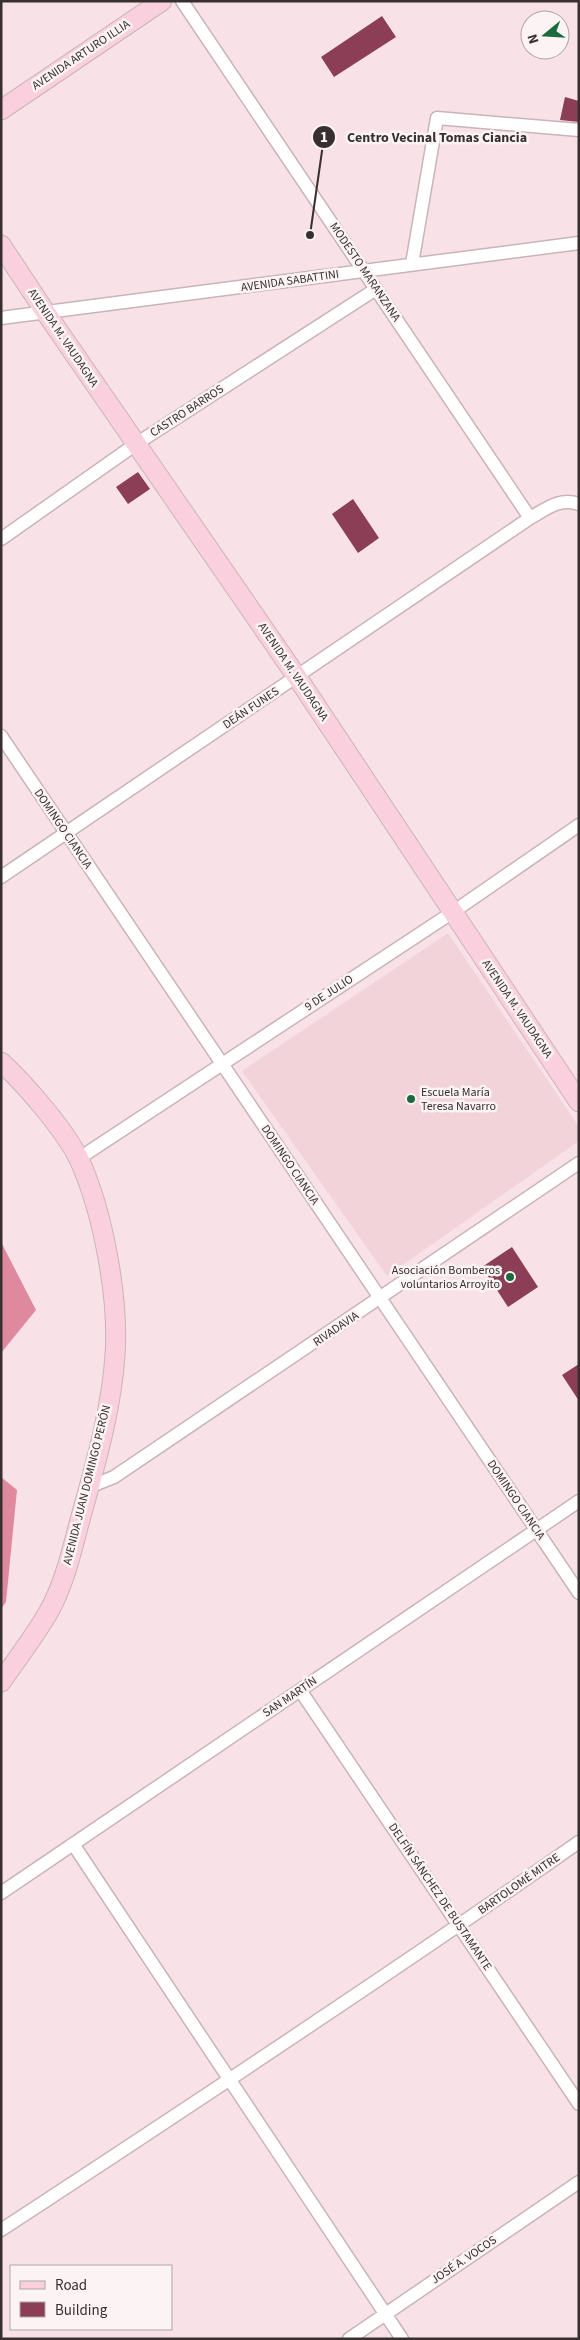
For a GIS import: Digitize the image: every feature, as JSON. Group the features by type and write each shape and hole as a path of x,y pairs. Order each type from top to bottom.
{"main road":[{"name":"AVENIDA ARTURO ILLIA","path":"1,110 162,1"},
{"name":"AVENIDA M. VAUDAGNA","path":"1,245 297,677 579,1102"},
{"name":"AVENIDA JUAN DOMINGO PERÓN","path":"1,1062 45,1110 78,1159 99,1218 112,1280 116,1322 115,1356 108,1405 89,1487 64,1577 49,1612 1,1682"}],"street":[{"name":"MODESTO MARANZANA","path":"182,1 530,518"},
{"path":"412,264 437,118 579,130"},
{"name":"AVENIDA SABATTINI","path":"1,318 579,243"},
{"name":"CASTRO BARROS","path":"1,539 136,444 376,289"},
{"name":"DEÁN FUNES","path":"1,877 530,518 556,503 569,500 579,504"},
{"name":"DOMINGO CIANCIA","path":"1,736 579,1593"},
{"name":"9 DE JULIO","path":"78,1159 453,912 579,825"},
{"name":"RIVADAVIA","path":"89,1487 114,1477 381,1299 579,1163"},
{"name":"SAN MARTÍN","path":"1,1893 579,1501"},
{"name":"DELFÍN SÁNCHEZ DE BUSTAMANTE","path":"300,1690 579,2104"},
{"name":"BARTOLOMÉ MITRE","path":"1,2230 230,2080 460,1925 579,1842"},
{"path":"73,1844 402,2339"},
{"name":"JOSÉ A. VOCOS","path":"349,2339 579,2182"}],"shaded area":[{"name":"Escuela María Teresa Navarro","path":"448,933 579,1127 579,1141 387,1276 242,1071"},
{"path":"1,1242 36,1310 1,1353"},
{"path":"1,1477 17,1490 6,1602 1,1609"}],"building":[{"path":"382,16 396,37 334,77 321,57"},
{"path":"565,97 579,101 579,122 560,120"},
{"path":"138,472 150,489 128,504 116,487"},
{"path":"353,499 379,538 358,553 332,514"},
{"name":"Asociación Bomberos voluntarios Arroyito","path":"512,1247 538,1287 508,1307 482,1267"},
{"path":"579,1364 579,1401 562,1375"}],"place":[{"name":"Centro Vecinal Tomas Ciancia","path":"310,235"},
{"name":"Escuela María Teresa Navarro","path":"411,1099"},
{"name":"Asociación Bomberos voluntarios Arroyito","path":"510,1277"}]}
